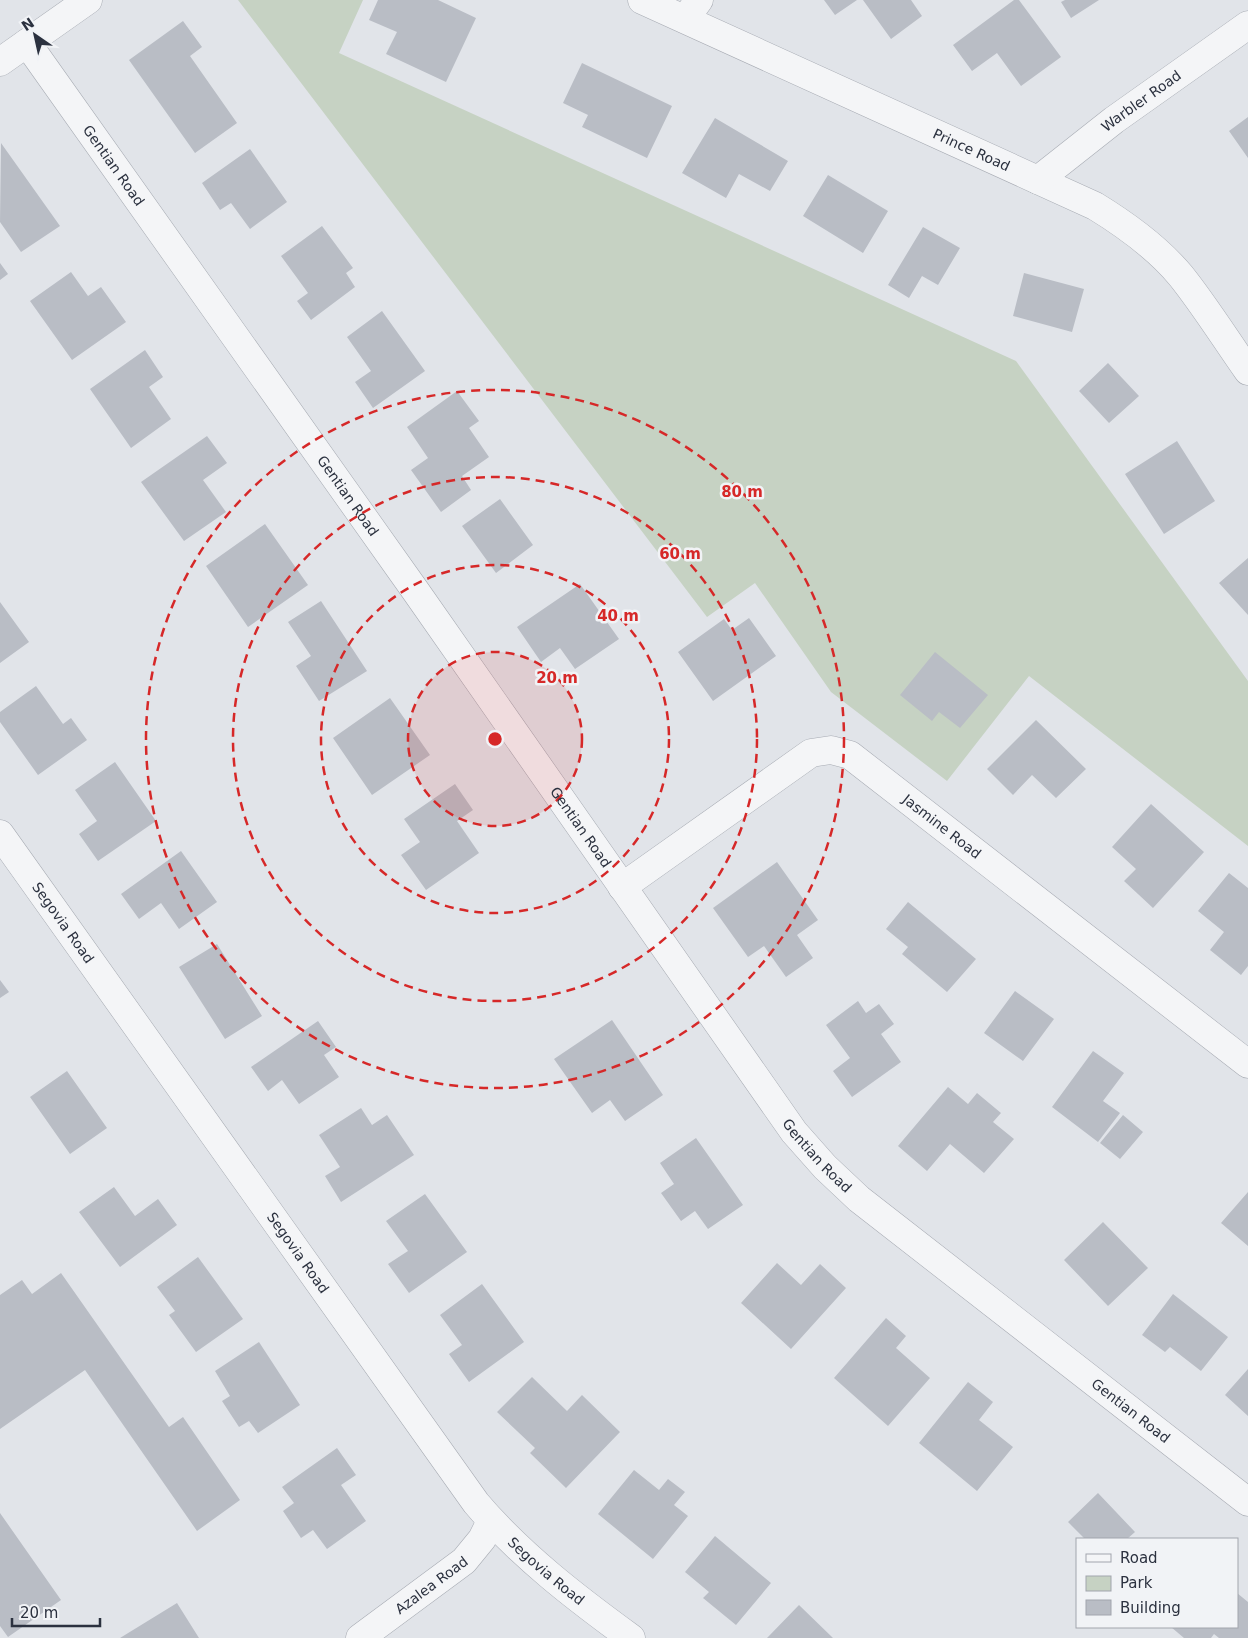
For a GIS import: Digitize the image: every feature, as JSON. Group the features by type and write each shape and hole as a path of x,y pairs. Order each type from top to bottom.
{"street":[{"path":"0,62 88,0"},
{"name":"Prince Road","path":"642,0 692,10 1038,180 1095,206 1126,225 1155,249 1181,276 1248,371"},
{"name":"Warbler Road","path":"1038,180 1114,120 1248,26"},
{"name":"Gentian Road","path":"27,43 412,585 794,1132 825,1167 859,1199 1248,1502"},
{"name":"Jasmine Road","path":"622,887 811,753 831,750 850,755 1248,1064"},
{"name":"Segovia Road","path":"0,834 433,1444 491,1520 558,1582 631,1638"},
{"name":"Azalea Road","path":"360,1638 464,1561 482,1539 491,1520"}],"green space":[{"path":"238,0 363,0 339,53 1016,361 1248,681 1248,846 1029,676 947,781 831,692 755,583 707,617"}],"building":[{"path":"378,0 438,0 476,18 446,82 386,54 397,32 369,20"},
{"path":"824,0 857,0 835,15"},
{"path":"863,0 911,0 922,16 891,39"},
{"path":"1014,0 1019,0 1061,57 1021,86 997,53 972,71 953,45"},
{"path":"1065,0 1099,0 1071,18 1061,2"},
{"path":"183,21 202,47 190,56 237,123 195,153 129,60"},
{"path":"582,63 672,106 647,158 582,127 588,115 563,103"},
{"path":"1248,117 1248,158 1229,131"},
{"path":"715,118 788,161 770,191 739,174 726,198 682,173"},
{"path":"1,143 60,226 21,252 0,222"},
{"path":"250,149 287,202 250,229 231,203 220,210 202,183"},
{"path":"828,175 888,211 863,253 803,216"},
{"path":"322,226 353,268 346,273 355,287 311,320 297,301 308,293 281,256"},
{"path":"923,227 960,248 938,285 922,276 909,298 888,285"},
{"path":"0,263 8,274 0,280"},
{"path":"71,272 88,296 101,287 126,322 72,360 30,301"},
{"path":"1024,273 1084,289 1072,332 1013,316"},
{"path":"382,311 425,371 373,408 355,382 371,371 347,337"},
{"path":"145,350 163,377 149,387 171,419 131,448 90,389"},
{"path":"1108,363 1139,396 1109,423 1079,391"},
{"path":"457,391 479,421 469,428 489,457 462,476 471,490 441,512 411,470 428,458 407,427"},
{"path":"207,436 227,463 203,480 226,512 184,541 141,482"},
{"path":"1177,441 1215,501 1164,534 1125,474"},
{"path":"500,499 533,545 496,573 462,526"},
{"path":"265,524 308,585 248,627 206,566"},
{"path":"1248,558 1248,615 1219,583"},
{"path":"580,584 619,639 575,669 560,648 541,662 517,627"},
{"path":"321,601 367,671 319,701 296,666 311,656 288,622"},
{"path":"0,602 29,642 0,663"},
{"path":"749,618 776,656 713,701 678,652 724,619 732,630"},
{"path":"935,652 988,695 960,728 939,712 932,721 900,695"},
{"path":"36,686 63,724 71,718 87,740 38,775 0,722 0,712"},
{"path":"390,698 430,755 372,795 333,738"},
{"path":"1036,720 1086,769 1056,798 1032,775 1013,795 987,769"},
{"path":"115,762 156,821 98,861 79,834 97,821 75,790"},
{"path":"455,784 473,810 457,821 479,853 426,890 401,855 420,842 404,819"},
{"path":"1151,804 1204,852 1153,908 1124,881 1136,869 1112,847"},
{"path":"181,851 217,902 179,929 161,903 139,919 121,894"},
{"path":"777,862 818,920 797,935 813,958 786,977 764,946 748,957 713,908"},
{"path":"1229,873 1248,888 1248,966 1241,975 1210,950 1224,932 1198,911"},
{"path":"908,902 976,959 947,992 902,954 908,947 886,929"},
{"path":"217,944 262,1016 225,1039 179,967"},
{"path":"0,980 9,992 0,998"},
{"path":"1015,991 1054,1019 1023,1061 984,1033"},
{"path":"858,1001 866,1013 879,1004 894,1024 881,1034 901,1062 852,1097 833,1071 850,1058 826,1025"},
{"path":"612,1020 663,1095 625,1121 610,1100 592,1113 554,1059"},
{"path":"318,1021 336,1047 324,1055 339,1077 299,1104 282,1080 268,1091 251,1067"},
{"path":"1093,1051 1124,1073 1103,1101 1120,1113 1098,1142 1052,1107"},
{"path":"67,1071 107,1128 70,1154 30,1097"},
{"path":"948,1087 968,1104 977,1093 1001,1113 993,1122 1014,1139 984,1173 950,1144 927,1171 898,1146"},
{"path":"361,1108 372,1125 387,1115 414,1155 341,1202 325,1176 340,1167 319,1135"},
{"path":"1123,1115 1143,1132 1120,1159 1100,1143"},
{"path":"696,1138 743,1205 708,1229 695,1211 681,1221 661,1193 674,1184 660,1163"},
{"path":"114,1187 135,1216 158,1199 177,1225 120,1267 79,1212"},
{"path":"1248,1192 1248,1246 1221,1223"},
{"path":"425,1194 467,1252 409,1293 388,1264 408,1251 386,1221"},
{"path":"1103,1222 1148,1268 1108,1306 1064,1260"},
{"path":"198,1257 243,1319 196,1352 169,1315 175,1311 157,1287"},
{"path":"777,1263 801,1285 820,1264 846,1288 791,1349 741,1303"},
{"path":"61,1273 169,1427 183,1417 240,1500 197,1531 85,1370 0,1429 0,1295 22,1280 32,1294"},
{"path":"482,1284 524,1342 469,1382 449,1354 462,1345 440,1315"},
{"path":"1173,1294 1228,1337 1201,1371 1170,1347 1165,1352 1142,1335"},
{"path":"886,1318 906,1336 896,1348 930,1378 888,1426 834,1378"},
{"path":"259,1342 300,1405 258,1433 249,1421 239,1427 222,1401 230,1396 215,1371"},
{"path":"1248,1369 1248,1416 1225,1395"},
{"path":"532,1377 567,1411 582,1395 620,1432 566,1488 530,1453 535,1448 497,1412"},
{"path":"968,1382 993,1402 979,1420 1013,1447 977,1491 919,1443"},
{"path":"337,1448 356,1475 341,1485 366,1521 327,1549 313,1530 301,1538 283,1511 294,1503 282,1487"},
{"path":"634,1470 659,1490 668,1479 685,1492 674,1505 688,1516 653,1559 598,1514"},
{"path":"1098,1493 1135,1532 1128,1538 1084,1538 1068,1522"},
{"path":"0,1513 61,1600 8,1637 0,1626"},
{"path":"715,1536 771,1583 736,1625 703,1598 709,1592 685,1572"},
{"path":"1238,1594 1248,1602 1248,1638 1219,1638 1214,1634 1211,1638 1184,1638 1172,1628 1238,1628"},
{"path":"177,1603 199,1638 120,1638"},
{"path":"799,1605 833,1638 767,1638"}]}
